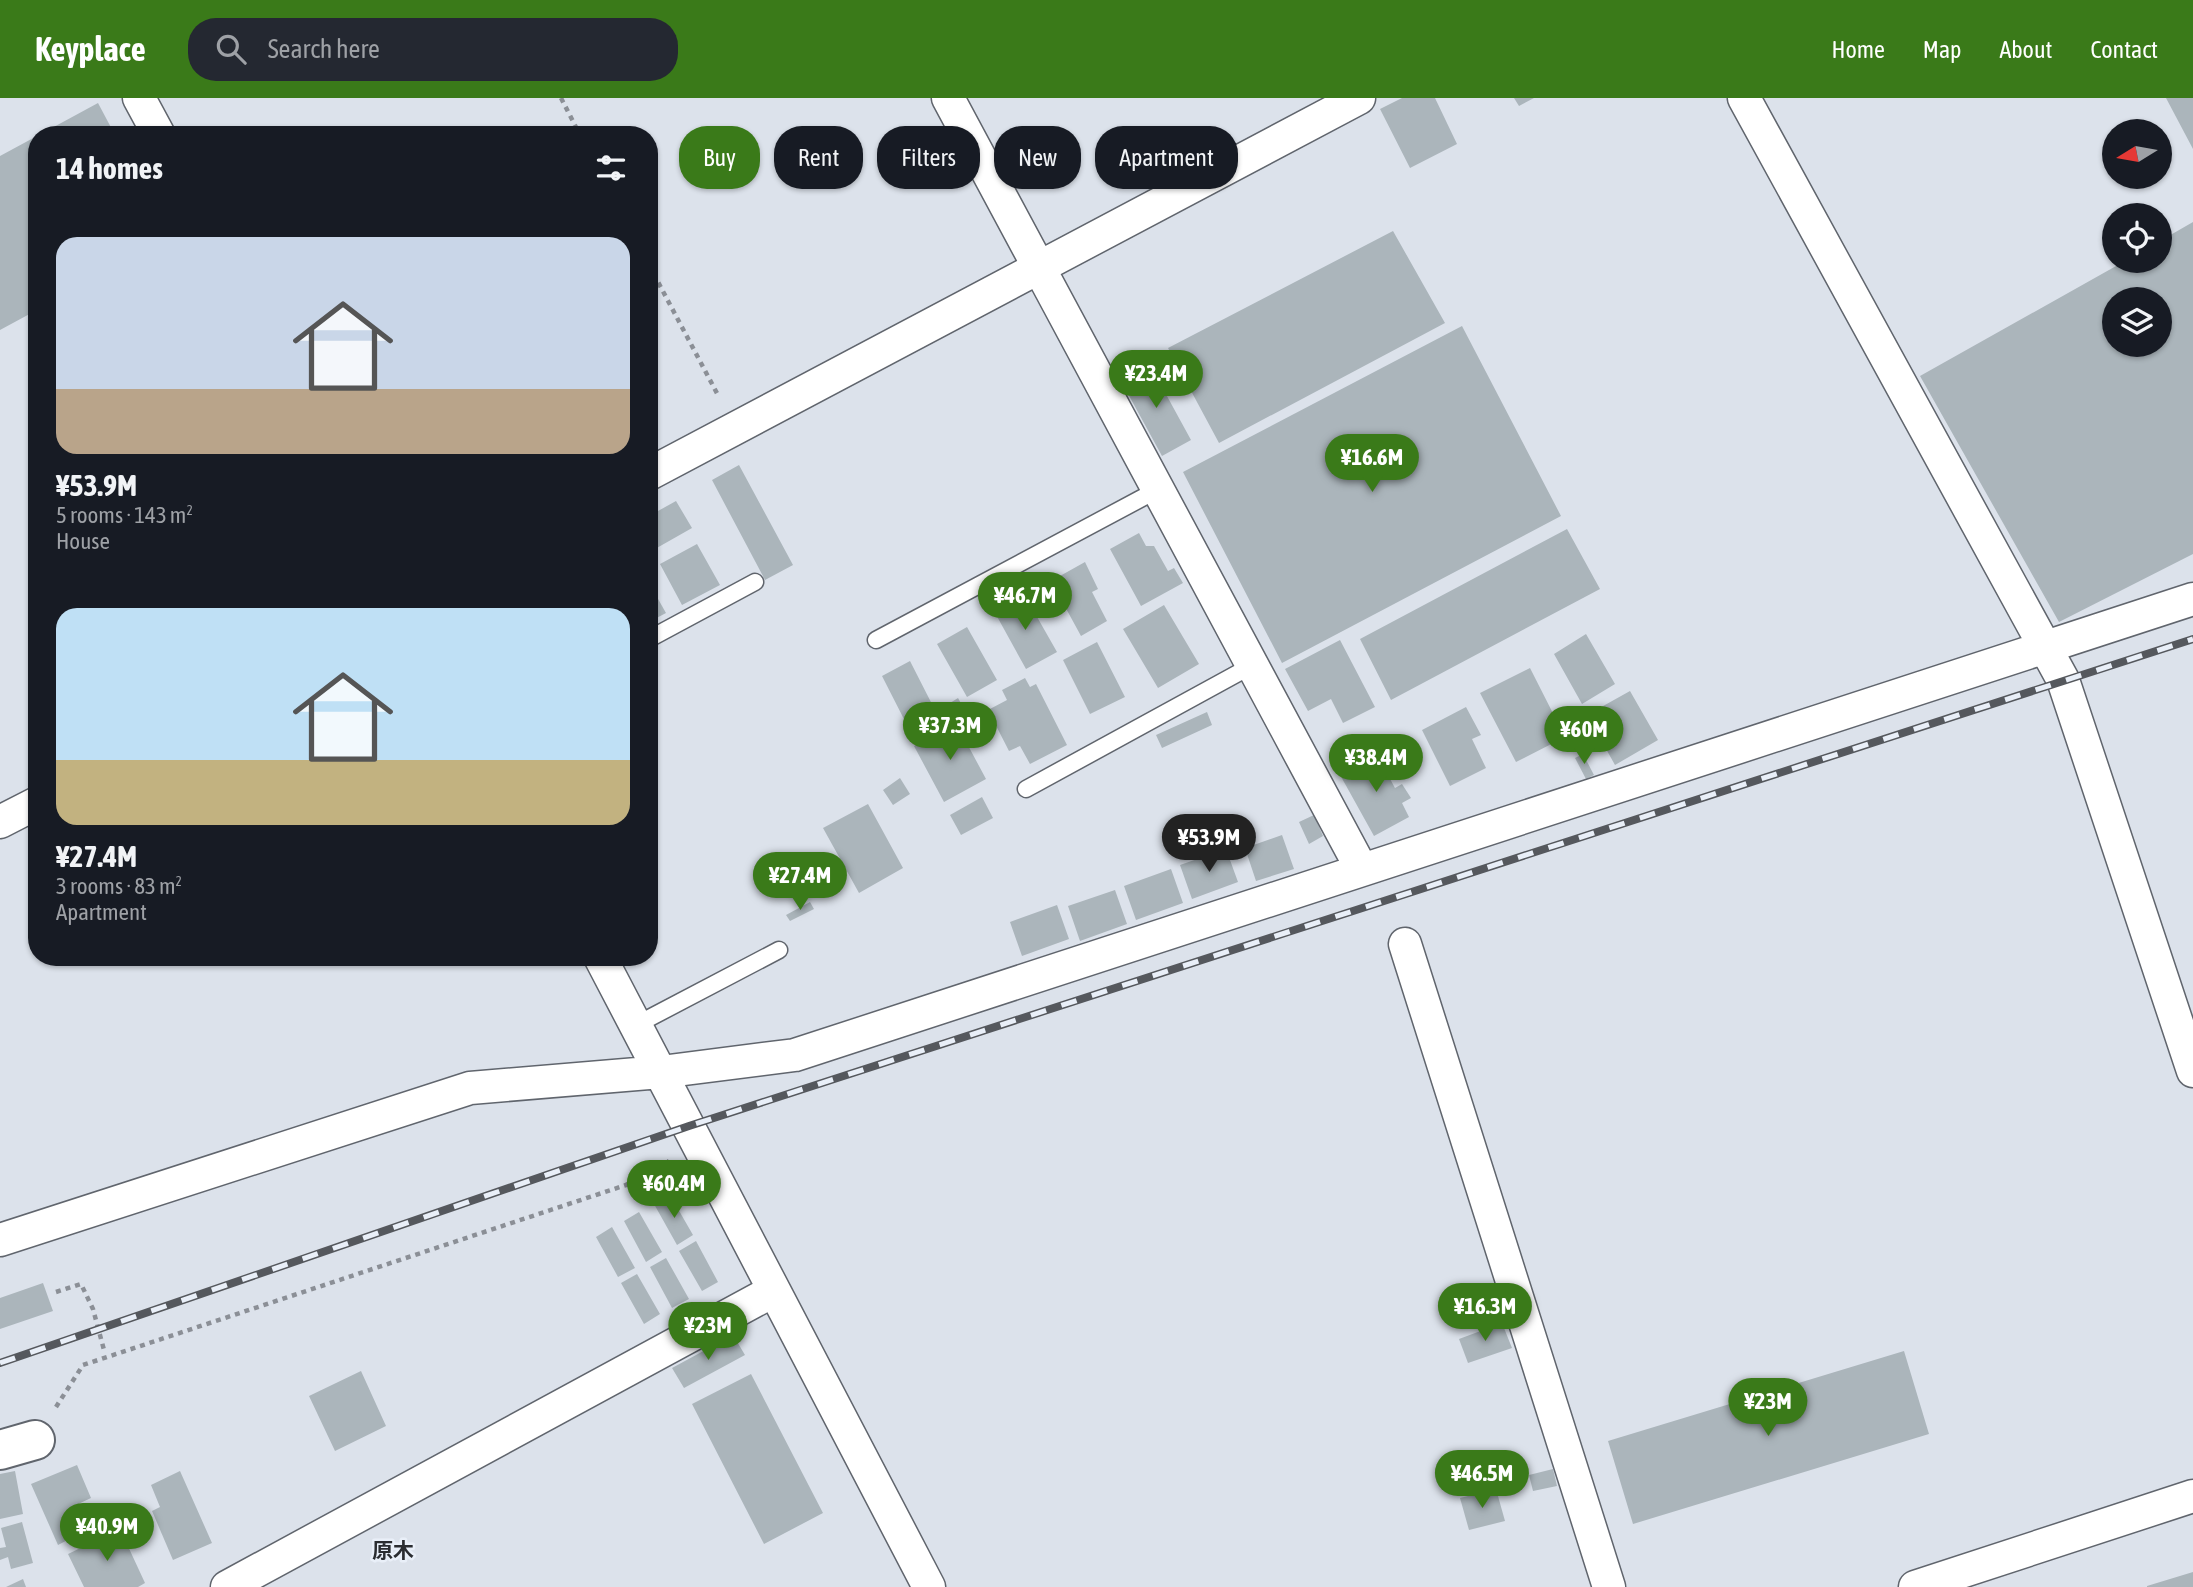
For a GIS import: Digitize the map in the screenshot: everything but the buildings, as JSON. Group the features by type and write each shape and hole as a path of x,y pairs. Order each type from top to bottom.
{"street":[{"path":"139,98 154,126"},
{"path":"948,98 1361,868"},
{"path":"1744,98 2063,680 2193,1071"},
{"path":"658,469 1351,100"},
{"path":"0,1240 470,1088 661,1072 795,1055 1361,868 2193,599"},
{"path":"0,822 28,808"},
{"path":"1405,944 1609,1587"},
{"path":"605,966 929,1587"},
{"path":"227,1587 773,1291"},
{"path":"1915,1587 2193,1496"}],"lane":[{"path":"876,640 1157,490"},
{"path":"658,634 755,582"},
{"path":"1026,789 1251,666"},
{"path":"636,1025 779,950"}],"path":[{"path":"561,98 575,126"},
{"path":"658,282 736,429"},
{"path":"17,1445 83,1365 626,1185 699,1145"},
{"path":"56,1292 81,1284 93,1309 104,1350"}],"railway":[{"path":"0,1363 689,1126 2193,639"}],"district":[{"name":"原木","path":"393,1551"}]}
